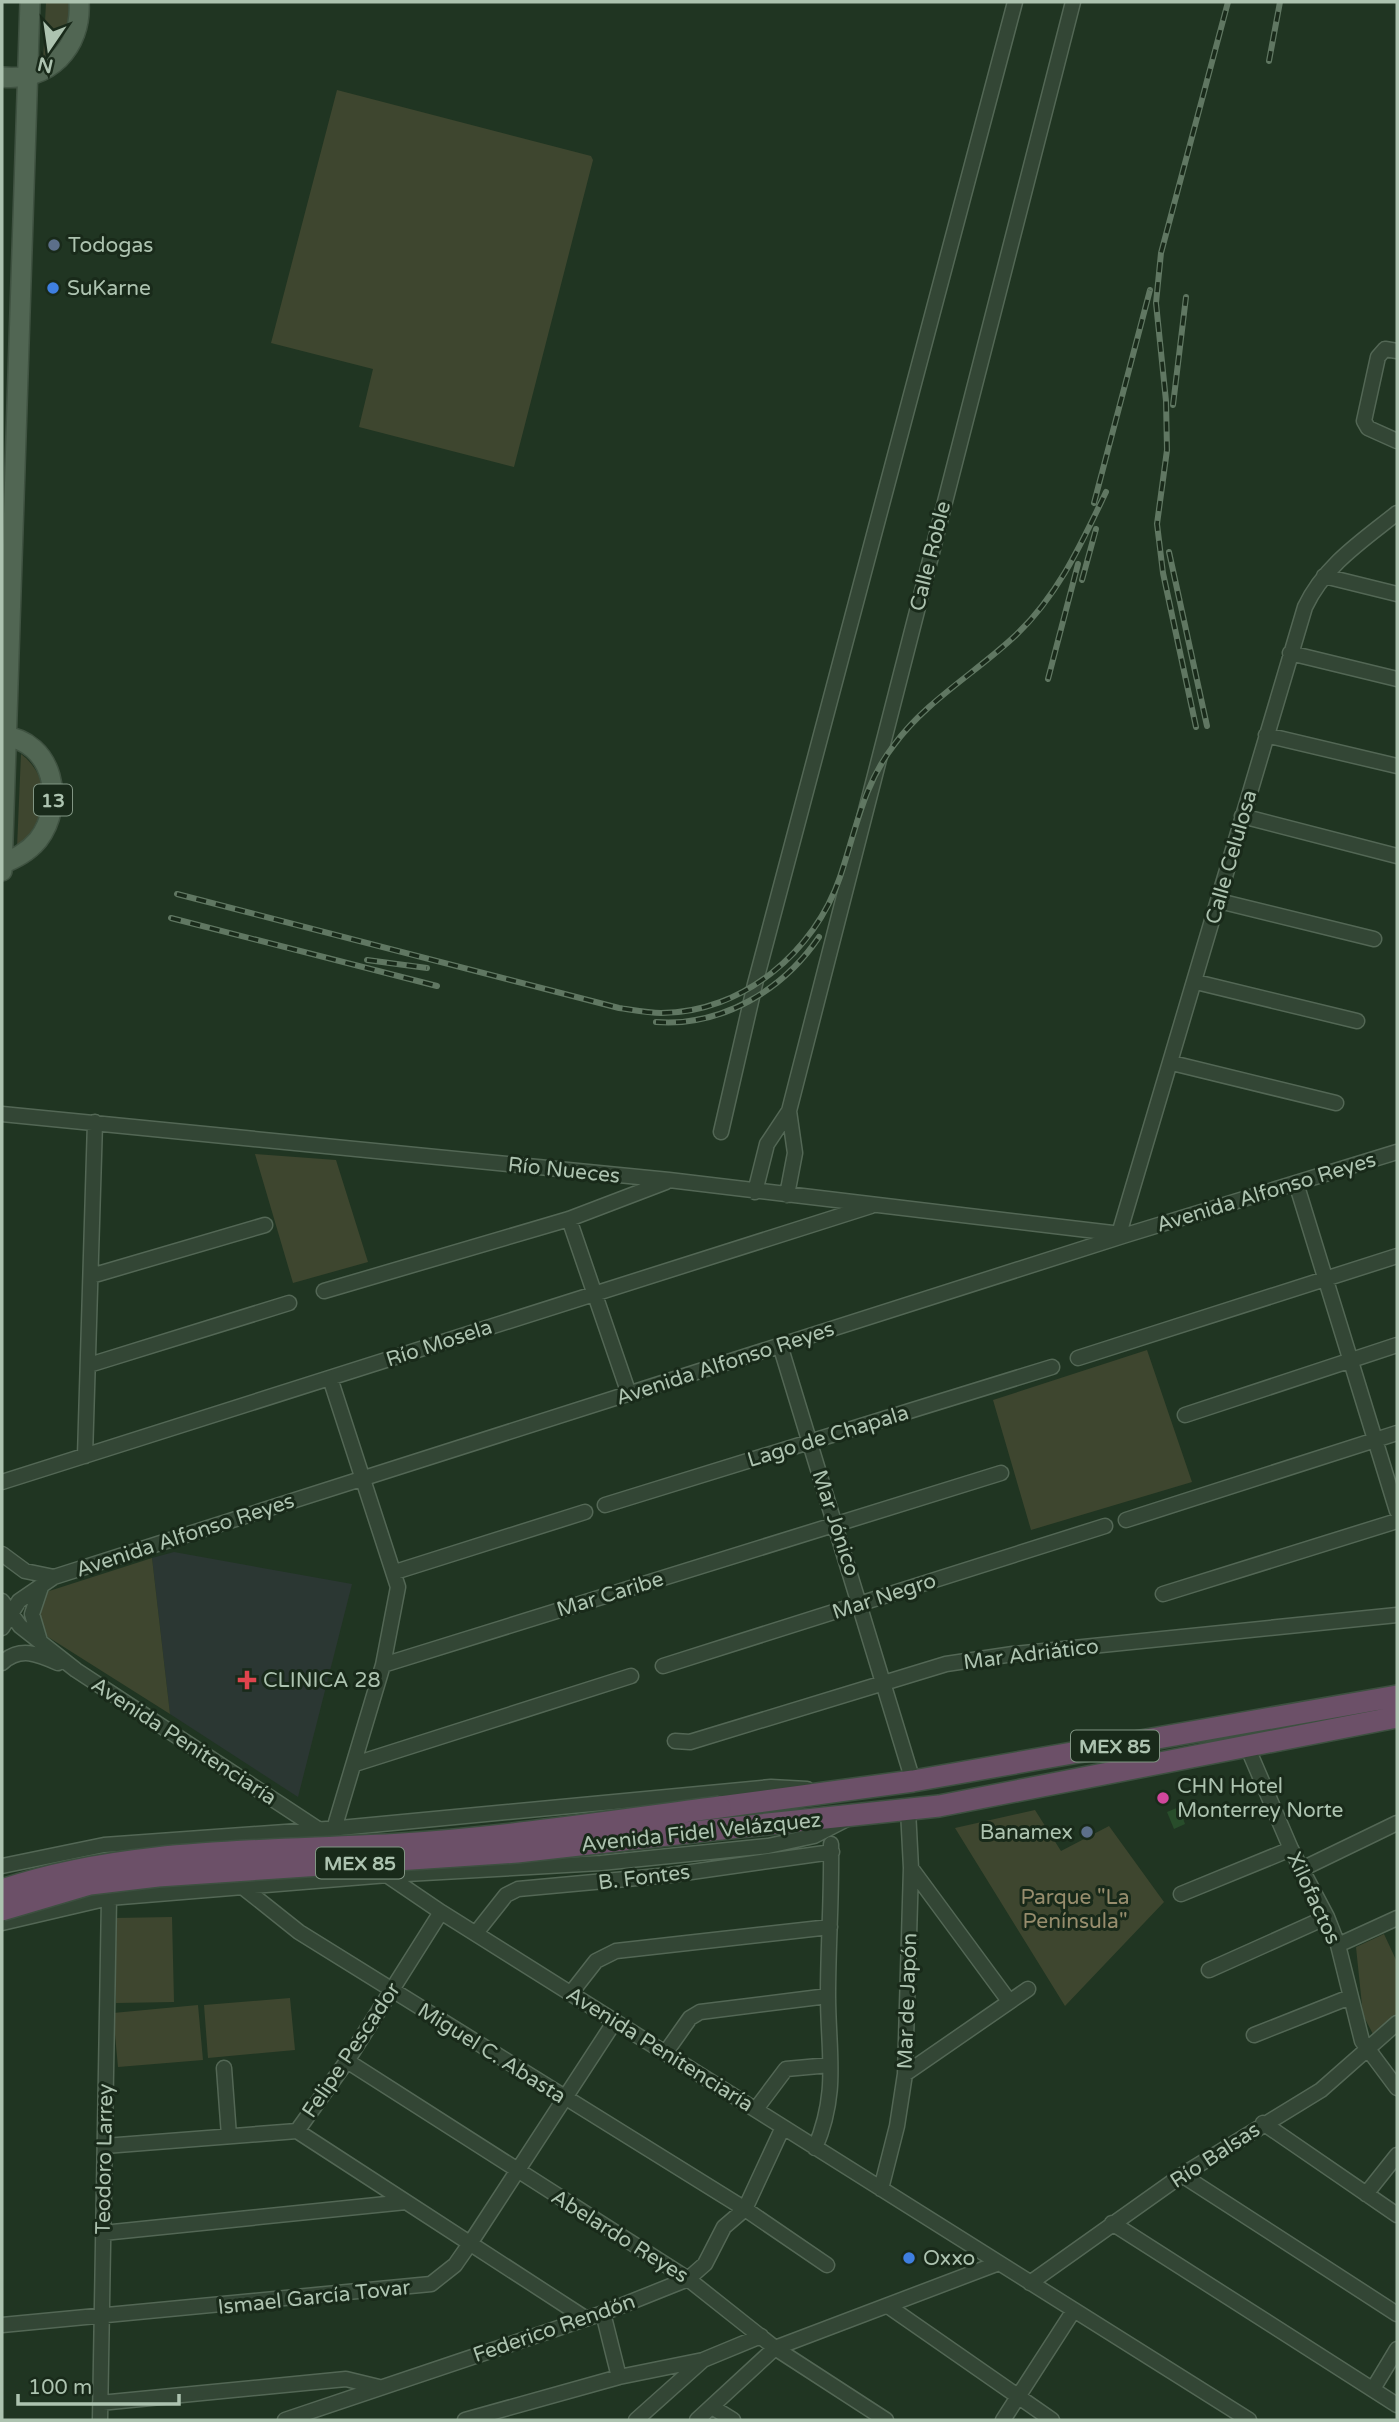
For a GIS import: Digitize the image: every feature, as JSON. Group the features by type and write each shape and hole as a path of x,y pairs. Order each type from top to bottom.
{"highway":[{"name":"Avenida Fidel Velázquez","path":"2,1890 53,1875 154,1859 510,1835 833,1793 1397,1696"},
{"name":"Avenida Fidel Velázquez","path":"2,1910 90,1884 147,1877 517,1852 908,1810 1397,1717"}],"main road":[{"name":"13","path":"2,871 4,736 30,2"},
{"path":"2,77 27,77 50,67 69,48 78,26 79,2"},
{"name":"13","path":"2,864 22,855 37,842 48,824 54,803 52,781 44,761 32,746 4,736"}],"street":[{"path":"721,1132 755,984 1014,2"},
{"name":"Calle Roble","path":"755,1192 766,1144 789,1111 1073,2"},
{"path":"1391,350 1378,357 1364,416 1365,425 1397,441"},
{"name":"Calle Celulosa","path":"1122,1235 1305,607 1324,576 1355,545 1397,513"},
{"path":"1324,576 1397,594"},
{"path":"1290,653 1397,679"},
{"path":"1266,735 1397,766"},
{"path":"1242,816 1397,856"},
{"path":"1219,901 1374,939"},
{"path":"1196,982 1357,1021"},
{"path":"1172,1062 1336,1103"},
{"name":"Calle Roble","path":"786,1195 795,1153 789,1111"},
{"name":"Río Nueces","path":"2,1114 669,1180 1122,1235"},
{"path":"85,1456 95,1122"},
{"name":"Avenida Alfonso Reyes","path":"2,1628 5,1607 48,1581 1122,1235 1397,1152"},
{"path":"324,1291 569,1219 669,1180"},
{"path":"1296,1183 1397,1511"},
{"name":"Río Mosela","path":"2,1482 877,1204"},
{"path":"569,1219 629,1394"},
{"path":"91,1276 265,1225"},
{"path":"1078,1358 1397,1256"},
{"path":"89,1366 289,1303"},
{"name":"Mar Jónico","path":"780,1345 885,1681 913,1781"},
{"path":"1185,1415 1397,1345"},
{"name":"Lago de Chapala","path":"605,1505 1052,1367"},
{"path":"330,1378 395,1572 398,1598 383,1665 334,1829"},
{"path":"1126,1520 1397,1433"},
{"name":"Mar Caribe","path":"383,1665 1001,1473"},
{"path":"395,1572 585,1512"},
{"path":"1163,1594 1397,1521"},
{"name":"Mar Negro","path":"663,1666 1105,1526"},
{"name":"Avenida Alfonso Reyes","path":"2,1554 25,1571 48,1581"},
{"path":"41,1643 32,1614 48,1581"},
{"name":"Avenida Penitenciaría","path":"5,1607 41,1643 76,1670 441,1912 1249,2420"},
{"name":"Mar Adriático","path":"676,1741 690,1742 946,1664 1397,1615"},
{"name":"Avenida Penitenciaría","path":"2,1663 14,1653 26,1652 76,1670"},
{"path":"355,1763 631,1676"},
{"name":"Xilofactos","path":"1246,1744 1291,1849 1327,1917 1338,1945 1356,2024 1368,2051 1397,2088"},
{"path":"2,1866 116,1844 300,1829 334,1829 771,1787 833,1793"},
{"name":"Mar de Japón","path":"881,2189 897,2126 905,2074 911,1868 908,1810"},
{"path":"2,1923 109,1898 245,1889 388,1875 559,1866 768,1846 831,1829 851,1816"},
{"path":"401,1822 393,1835 394,1851 402,1864 422,1875"},
{"path":"1302,1869 1397,1823"},
{"path":"300,1829 312,1836 321,1850 322,1866 315,1881"},
{"path":"815,2148 830,2108 828,1996 831,1829"},
{"path":"1181,1894 1291,1849"},
{"path":"73,1906 62,1897 56,1877 64,1858 76,1851"},
{"name":"B. Fontes","path":"477,1933 509,1893 539,1887 670,1875 832,1852"},
{"path":"539,1887 559,1866"},
{"path":"911,1868 1009,2001"},
{"name":"Miguel C. Abasta","path":"245,1889 299,1932 745,2209 827,2265"},
{"name":"Teodoro Larrey","path":"100,2420 109,1898"},
{"name":"Felipe Pescador","path":"105,2146 297,2131 347,2061 441,1912"},
{"path":"1209,1970 1327,1917"},
{"path":"1338,1945 1397,1918"},
{"path":"571,1993 596,1961 616,1951 830,1927"},
{"path":"905,2074 1028,1989"},
{"path":"666,2052 690,2018 700,2012 828,1996"},
{"path":"1254,2035 1350,1997"},
{"name":"Ismael García Tovar","path":"2,2325 431,2284 455,2265 615,2021"},
{"name":"Río Balsas","path":"1031,2283 1182,2175 1263,2123 1300,2105 1368,2051 1397,2023"},
{"name":"Abelardo Reyes","path":"347,2061 688,2279 775,2348 886,2420"},
{"path":"757,2109 786,2069 831,2065"},
{"path":"224,2068 229,2136"},
{"path":"1263,2123 1397,2216"},
{"name":"Federico Rendón","path":"285,2420 603,2313 688,2279 705,2264 724,2227 745,2209 783,2127"},
{"path":"297,2131 585,2318"},
{"path":"1366,2194 1397,2155"},
{"path":"1182,2175 1397,2314"},
{"path":"103,2233 406,2202"},
{"path":"1112,2223 1397,2405"},
{"path":"697,2420 775,2348 999,2263"},
{"path":"888,2306 1052,2420"},
{"path":"1003,2420 1074,2310"},
{"path":"603,2313 620,2377"},
{"path":"465,2420 620,2377 703,2360 761,2336"},
{"path":"1373,2389 1397,2349"},
{"path":"636,2420 703,2360"},
{"path":"100,2403 346,2379 379,2387"},
{"path":"712,2407 733,2420"}],"shaded area":[{"name":"CLINICA 28","path":"174,1552 352,1584 298,1797 170,1714 152,1558"},
{"path":"1179,1807 1185,1824 1174,1829 1167,1812"}],"green space":[{"path":"46,2 69,2 70,11 64,35 43,62"},
{"path":"337,90 591,156 593,160 514,467 359,427 373,369 271,343"},
{"path":"21,754 39,777 43,802 34,827 17,848"},
{"path":"255,1154 336,1160 368,1262 293,1283"},
{"path":"1147,1350 1192,1482 1031,1530 993,1400"},
{"path":"152,1558 170,1714 48,1637 39,1621 46,1592"},
{"name":"Parque \"La Península\"","path":"1035,1810 1061,1851 1109,1826 1164,1902 1065,2006 955,1828"},
{"path":"172,1917 174,2002 116,2003 114,1918"},
{"path":"1384,1934 1397,1962 1397,2018 1374,2036 1363,2015 1356,1947"},
{"path":"290,1998 295,2050 208,2058 204,2005"},
{"path":"198,2005 203,2060 118,2067 113,2013"}],"railway":[{"path":"1196,727 1163,573 1157,524 1167,450 1166,401 1156,303 1161,253 1228,2"},
{"path":"1269,61 1280,2"},
{"path":"1094,503 1150,290"},
{"path":"1173,405 1186,297"},
{"path":"177,894 619,1008 661,1013 691,1010 720,1002 772,973 794,953 813,929 840,877 861,808 883,760 921,714 1001,649 1045,603 1068,568 1106,492"},
{"path":"1082,580 1096,529"},
{"path":"1169,552 1207,726"},
{"path":"1048,679 1078,564"},
{"path":"171,918 437,986"},
{"path":"656,1022 704,1018 749,1001 788,973 819,937"},
{"path":"367,960 427,968"}],"place":[{"name":"Todogas","path":"54,245"},
{"name":"SuKarne","path":"53,288"},
{"name":"CLINICA 28","path":"247,1680"},
{"name":"CHN Hotel Monterrey Norte","path":"1163,1798"},
{"name":"Banamex","path":"1087,1832"},
{"name":"Oxxo","path":"909,2258"}]}
